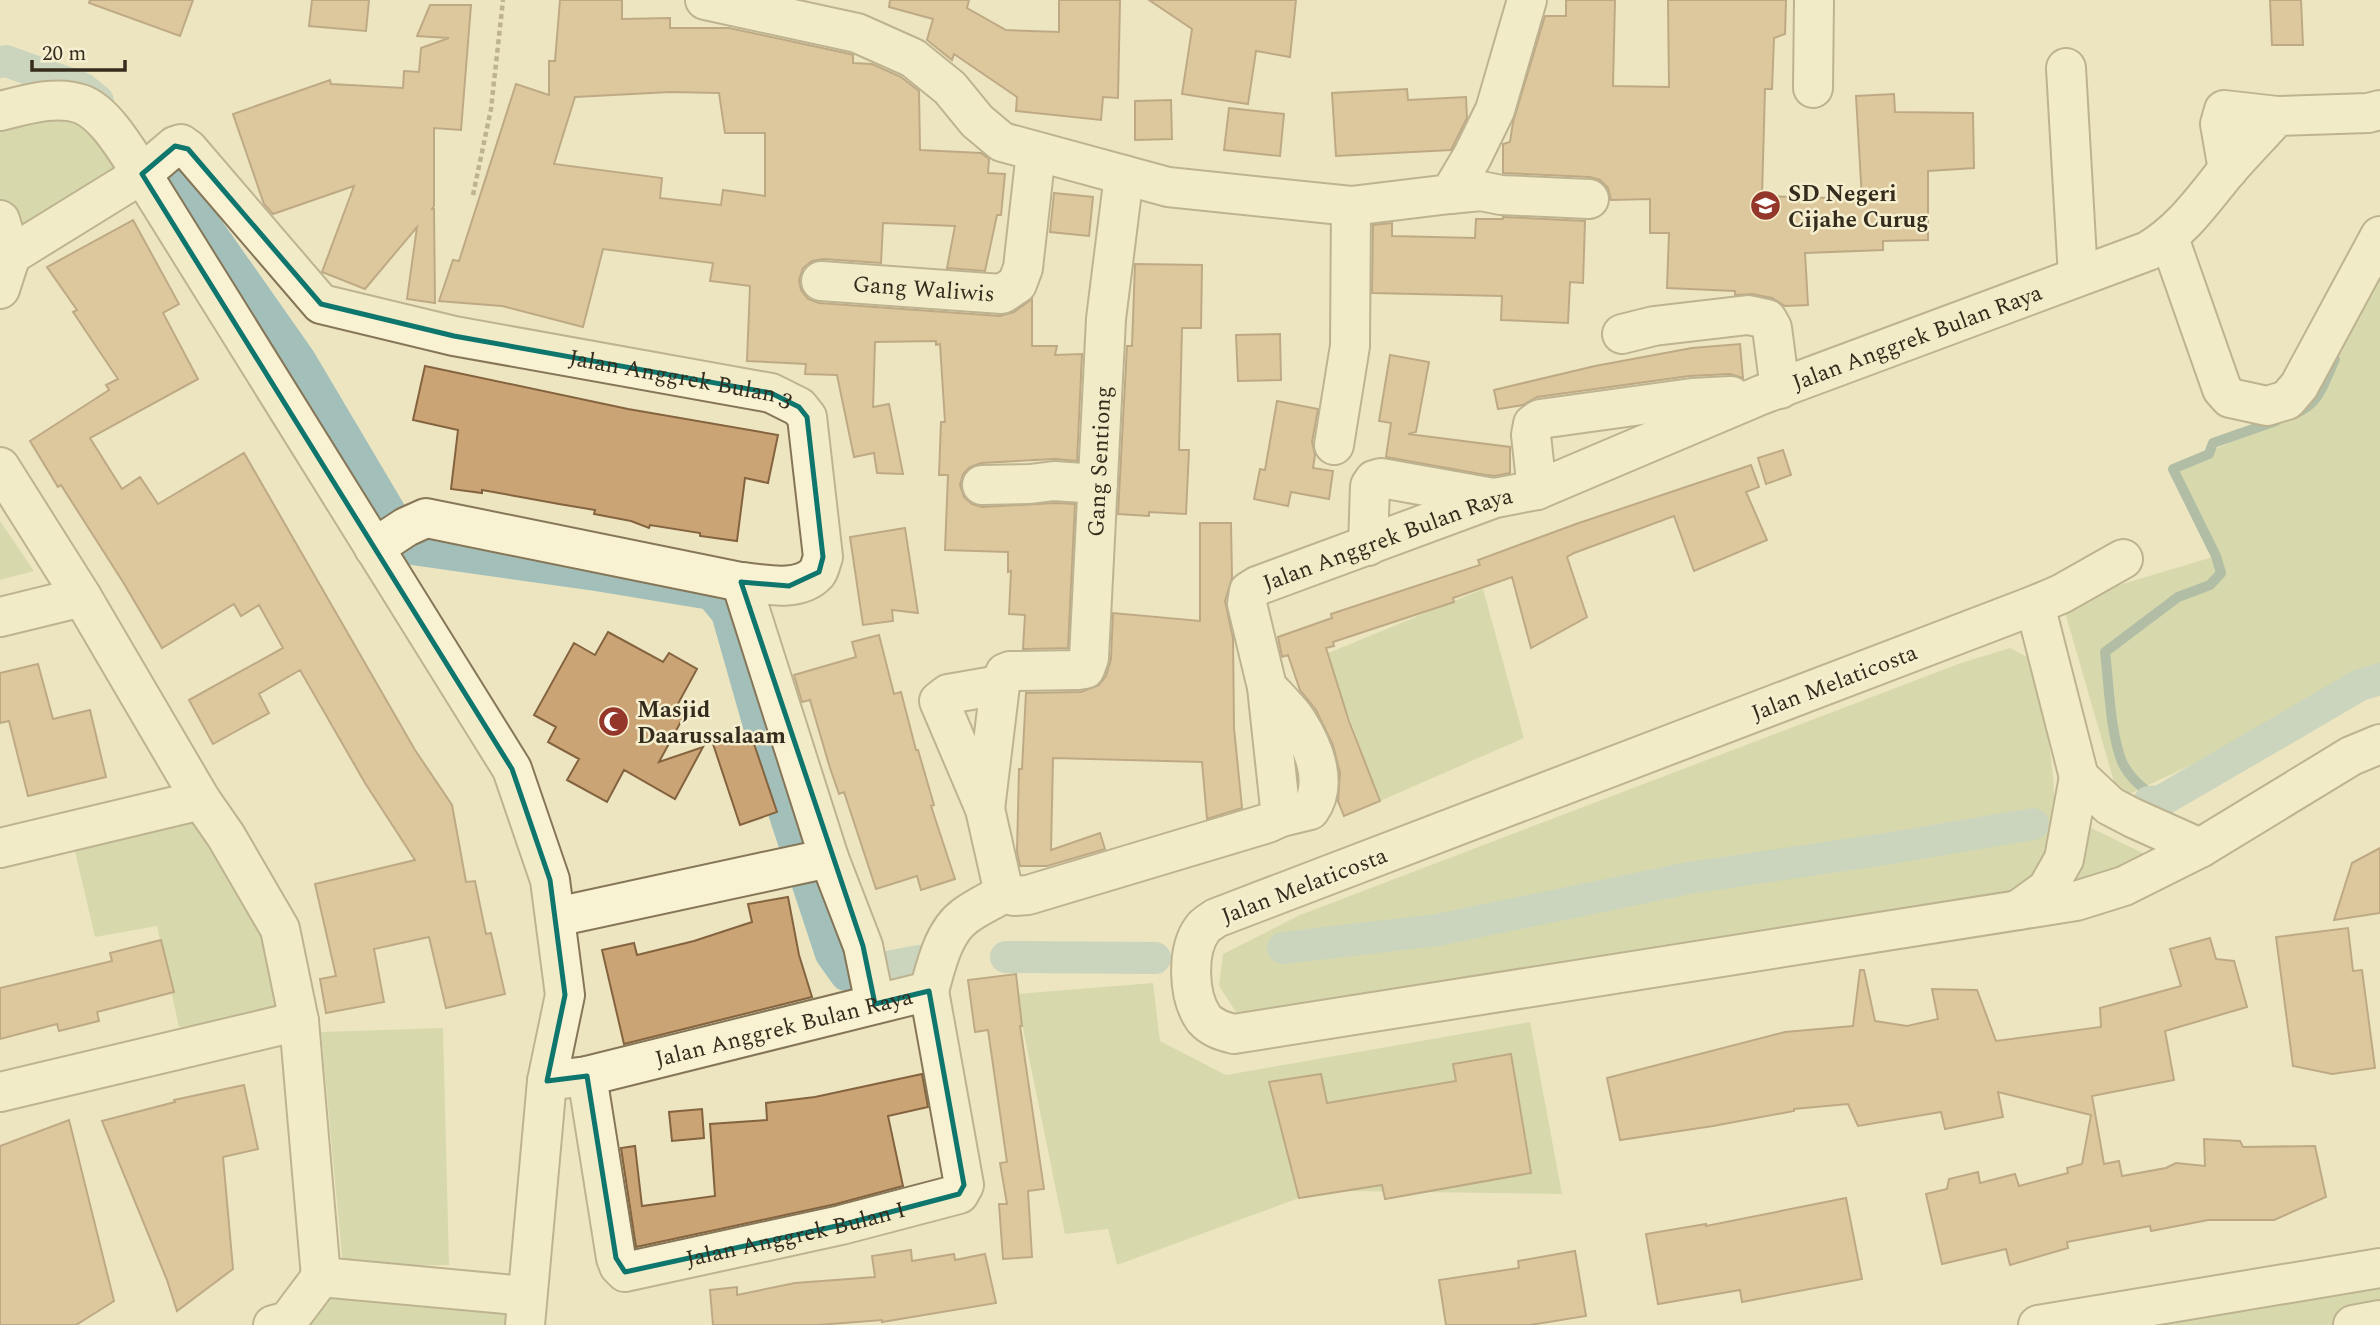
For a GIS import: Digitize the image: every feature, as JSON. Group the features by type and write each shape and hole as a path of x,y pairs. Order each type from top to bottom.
{"street":[{"path":"705,0 857,33 913,58 950,88 977,121 1002,142 1168,187 1351,206 1481,191 1501,195 1589,199"},
{"path":"1450,194 1495,110 1527,0"},
{"path":"1813,88 1814,0"},
{"path":"2066,68 2078,276"},
{"path":"0,111 33,103 61,101 82,104 109,125 389,538 512,769 550,880 565,995 547,1081 526,1311 321,1277"},
{"name":"Jalan Anggrek Bulan Raya","path":"547,1081 587,1076 874,997 929,990 942,948 954,926 1004,893 1014,896 1028,895 1281,817 1267,687 1247,604 1249,591 1495,498 1537,490 1771,391 2148,251 2169,238 2184,224 2277,116 2368,113 2380,110"},
{"name":"Jalan Anggrek Bulan 3","path":"4,255 142,174 174,146 181,144 321,304 454,336 771,393 799,407 807,417 823,557 819,572 810,579 789,586 741,582 426,518 389,538"},
{"name":"Gang Waliwis","path":"821,281 1002,294 1017,284 1023,268 1036,152"},
{"name":"Gang Sentiong","path":"1003,679 1010,671 1085,669 1089,658 1106,319 1124,175"},
{"path":"1334,445 1350,346 1351,206"},
{"path":"2169,238 2222,389 2230,398 2267,406 2287,400 2299,386 2380,236"},
{"path":"1537,490 1531,435 1533,424 1540,419 1692,398 1771,391 1772,328 1767,319 1760,316 1748,315 1654,326 1622,334"},
{"path":"0,467 82,597 280,929 299,1021 321,1277 288,1321 273,1325"},
{"path":"1368,546 1370,486 1374,480 1381,478 1495,498"},
{"path":"982,485 1054,481 1098,484"},
{"name":"Jalan Melaticosta","path":"2123,559 2035,605 1216,918 1203,927 1192,949 1191,986 1204,1018 1217,1030 1234,1034 2076,901 2124,887 2200,848 2351,756 2380,744"},
{"path":"741,582 811,863 863,946 874,997"},
{"path":"0,617 82,597"},
{"name":"Jalan Melaticosta","path":"2018,910 2047,889 2064,859 2078,777 2035,605"},
{"path":"985,809 1003,679 948,694 939,701 985,809 1004,893"},
{"path":"2078,777 2110,806 2200,848"},
{"path":"0,848 201,800"},
{"path":"556,917 811,863"},
{"name":"Jalan Anggrek Bulan I","path":"587,1076 616,1258 625,1272 841,1225 959,1194 964,1185 929,990"},
{"path":"0,1092 299,1021"},
{"path":"2038,1325 2380,1268"},
{"path":"2353,1325 2380,1320"}],"path":[{"path":"472,195 491,109 503,0"}],"highlighted area":[{"path":"175,146 188,149 321,304 454,336 771,393 799,407 807,417 823,557 819,572 789,586 741,582 863,946 875,1004 929,991 964,1185 959,1194 841,1225 625,1272 616,1258 587,1076 547,1081 565,995 550,880 512,769 142,174"}],"green space":[{"path":"61,101 142,174 11,255 0,220 0,111"},
{"path":"2380,275 2380,682 2360,685 2119,799 2062,602 2216,556 2173,469 2315,402"},
{"path":"0,521 34,571 0,580"},
{"path":"1483,589 1524,738 1380,801 1326,654"},
{"path":"2010,648 2031,659 2047,735 2054,792 2050,844 2041,869 2022,891 1238,1015 1219,986 1223,954 1300,915 1961,663"},
{"path":"201,800 226,836 299,1021 179,1027 157,926 95,937 70,830"},
{"path":"2091,828 2147,855 2094,879 2072,881 2085,854"},
{"path":"1153,983 1160,1041 1226,1075 1530,1022 1562,1194 1347,1191 1299,1198 1117,1265 1108,1229 1065,1234 1016,994"},
{"path":"443,1028 449,1265 343,1267 321,1032"},
{"path":"2380,1268 2380,1320 2353,1325 2036,1325"},
{"path":"321,1277 526,1296 525,1325 291,1325"}],"building":[{"path":"90,0 193,0 180,36 89,3"},
{"path":"312,0 369,0 366,31 309,26"},
{"path":"560,0 622,0 622,19 670,18 670,28 729,28 850,54 853,55 853,63 872,64 901,77 919,91 920,150 981,153 989,159 988,173 1005,174 1001,215 997,215 985,271 947,268 955,226 883,223 881,263 823,259 812,261 803,268 799,280 801,290 808,299 819,303 1000,316 1014,312 1032,299 1032,346 1057,346 1055,355 1082,354 1077,461 1055,459 981,463 970,467 963,474 960,485 964,497 972,504 982,507 1075,504 1068,648 1023,649 1025,615 1009,614 1011,571 1008,572 1008,552 945,550 948,475 939,475 941,422 945,422 940,344 936,345 936,341 875,342 873,407 889,404 903,474 877,473 874,453 854,457 837,375 805,374 806,364 747,361 750,286 710,281 713,263 603,249 583,327 502,306 439,301 453,260 459,261 516,84 549,95 549,61 555,61","holes":["670,92 719,93 725,133 765,133 765,196 723,190 721,205 660,198 662,178 554,164 575,97"]},
{"path":"890,0 969,0 967,8 1006,30 1059,32 1059,0 1120,0 1118,98 1103,97 1101,120 1016,111 1017,97 954,54 952,60 927,40 933,19 889,7"},
{"path":"1149,0 1296,0 1290,57 1256,51 1248,104 1182,94 1192,29"},
{"path":"1566,0 1615,0 1613,86 1669,87 1668,0 1786,0 1785,34 1774,38 1772,89 1765,89 1762,196 1862,199 1856,96 1894,94 1895,112 1973,113 1974,168 1928,171 1928,240 1883,241 1883,250 1805,253 1808,305 1785,306 1772,298 1752,294 1735,295 1735,291 1667,288 1669,233 1650,233 1650,199 1611,200 1608,188 1600,180 1590,177 1503,173 1503,144 1510,142 1513,122 1545,16 1566,16"},
{"path":"2270,0 2301,0 2303,45 2272,45"},
{"path":"430,5 471,5 461,130 434,128 432,209 435,303 407,299 417,227 365,289 322,272 354,186 273,214 264,204 233,114 330,80 331,84 403,88 404,71 419,72 421,48 449,38 417,36"},
{"path":"1407,89 1408,100 1466,97 1467,118 1451,150 1336,156 1332,93"},
{"path":"1171,100 1172,139 1135,140 1135,101"},
{"path":"1229,108 1284,114 1280,156 1224,150"},
{"path":"1054,193 1093,197 1089,236 1050,232"},
{"path":"1503,217 1585,221 1583,283 1570,282 1568,323 1501,320 1502,296 1372,293 1373,225 1392,223 1392,236 1475,238 1476,219"},
{"path":"133,220 179,304 163,313 198,379 90,438 122,489 140,477 158,504 244,453 415,750 452,805 466,882 475,881 486,934 491,933 505,994 446,1008 429,937 374,949 384,1002 326,1013 320,979 336,976 315,884 415,860 365,783 300,670 259,694 269,713 213,744 189,700 283,648 259,605 241,616 234,604 162,648 123,582 30,441 109,390 106,385 118,379 73,312 77,310 47,267"},
{"path":"1135,264 1202,265 1201,328 1182,328 1179,450 1189,450 1186,514 1118,514 1127,346 1132,346"},
{"path":"1280,334 1281,380 1238,381 1236,335"},
{"path":"1740,344 1743,378 1730,374 1689,376 1537,397 1523,405 1498,409 1494,390 1595,366 1692,348"},
{"path":"1390,355 1429,362 1416,432 1408,434 1510,447 1510,473 1486,475 1386,457 1391,423 1379,421"},
{"path":"425,366 628,409 778,435 768,483 745,478 737,541 650,525 649,528 631,521 594,514 595,510 482,490 482,493 451,489 458,430 413,420"},
{"path":"1277,401 1318,409 1312,442 1315,455 1313,468 1333,471 1329,499 1291,492 1288,506 1254,499 1260,469 1265,470"},
{"path":"1783,450 1791,475 1766,484 1758,458"},
{"path":"1751,465 1759,487 1746,492 1767,540 1694,571 1674,516 1574,553 1567,557 1587,617 1531,648 1512,577 1453,598 1454,602 1333,642 1334,646 1326,648 1349,721 1380,801 1344,816 1338,801 1340,773 1333,745 1316,710 1300,690 1288,655 1282,657 1278,637 1332,618 1331,614 1480,565 1478,560 1576,524"},
{"path":"1200,523 1231,523 1232,578 1225,601 1233,638 1234,728 1242,808 1207,819 1202,762 1053,758 1051,850 1100,833 1105,849 1047,866 1020,866 1017,852 1019,769 1022,769 1026,693 1081,692 1099,685 1106,676 1111,659 1113,613 1200,621"},
{"path":"905,528 918,613 892,610 893,621 863,625 850,537"},
{"name":"Masjid Daarussalaam","path":"608,632 663,662 669,653 697,669 674,711 684,716 659,762 703,747 675,799 624,770 607,802 567,780 579,759 548,742 556,727 534,715 574,643 595,655"},
{"path":"879,635 894,694 901,692 934,805 931,806 955,879 921,890 917,876 876,889 844,792 839,794 810,700 802,702 794,675 856,657 852,642"},
{"path":"38,664 53,719 90,710 106,777 28,796 9,721 0,723 0,673"},
{"path":"750,732 777,812 740,825 713,744"},
{"path":"2380,848 2380,913 2334,920 2352,863"},
{"path":"788,897 799,955 812,997 624,1044 602,950 634,943 637,955 694,941 752,922 748,904"},
{"path":"2348,928 2353,971 2362,970 2375,1068 2332,1074 2293,1066 2276,937"},
{"path":"2210,938 2216,959 2234,961 2247,1007 2165,1031 2174,1080 2092,1096 2104,1164 2119,1161 2122,1176 2166,1168 2176,1163 2205,1166 2204,1139 2240,1141 2243,1147 2315,1146 2326,1197 2274,1220 2208,1220 2151,1231 2150,1226 2067,1242 2068,1248 2010,1265 2006,1249 1942,1264 1926,1194 1947,1189 1949,1179 1978,1172 1980,1183 2015,1174 2019,1186 2068,1173 2067,1168 2082,1164 2091,1115 1998,1092 2003,1117 1945,1129 1941,1112 1858,1126 1848,1104 1794,1109 1713,1126 1620,1140 1607,1078 1785,1032 1853,1026 1860,970 1864,970 1875,1021 1907,1026 1938,1019 1932,989 1977,990 1996,1041 2101,1027 2100,1008 2181,986 2170,949"},
{"path":"161,940 174,992 97,1012 99,1021 59,1031 57,1024 0,1039 0,988 112,961 110,953"},
{"path":"1016,974 1020,1026 1044,1189 1028,1191 1032,1257 1003,1259 999,1204 1007,1204 1000,1163 1007,1162 988,1030 975,1032 968,980"},
{"path":"1511,1054 1531,1173 1385,1199 1382,1185 1299,1198 1269,1082 1321,1074 1327,1103 1456,1081 1453,1064"},
{"path":"922,1074 928,1107 888,1116 903,1186 836,1204 636,1247 621,1148 635,1146 642,1206 715,1196 710,1124 767,1120 766,1103 815,1097"},
{"path":"244,1085 258,1149 223,1157 233,1269 177,1311 102,1121 175,1102 174,1100"},
{"path":"702,1109 704,1138 672,1141 669,1112"},
{"path":"69,1120 114,1301 76,1325 0,1325 0,1146"},
{"path":"1846,1198 1862,1279 1742,1302 1740,1290 1658,1304 1646,1234 1706,1226"},
{"path":"911,1250 912,1261 954,1254 955,1260 985,1254 996,1303 882,1322 713,1325 710,1290 737,1287 737,1295 795,1283 875,1277 872,1256"},
{"path":"1575,1251 1586,1316 1530,1325 1446,1325 1439,1280 1519,1268 1518,1261"}],"waterway":[{"path":"0,62 6,61 82,88 98,101"},
{"path":"154,157 180,189 300,360 412,549 711,594 727,613 781,803 831,954 846,975 919,961"},
{"path":"2294,414 2315,399 2335,359"},
{"path":"2161,801 2139,784 2122,762 2112,722 2105,652 2178,597 2210,585 2221,573 2216,556 2173,469 2209,454 2213,443 2276,421"},
{"path":"2149,802 2161,801 2360,685 2380,679"},
{"path":"1283,948 1437,930 1689,878 2033,824"},
{"path":"1006,957 1155,958"}],"place":[{"name":"SD Negeri Cijahe Curug","path":"1765,206"},
{"name":"Masjid Daarussalaam","path":"614,722"}]}
